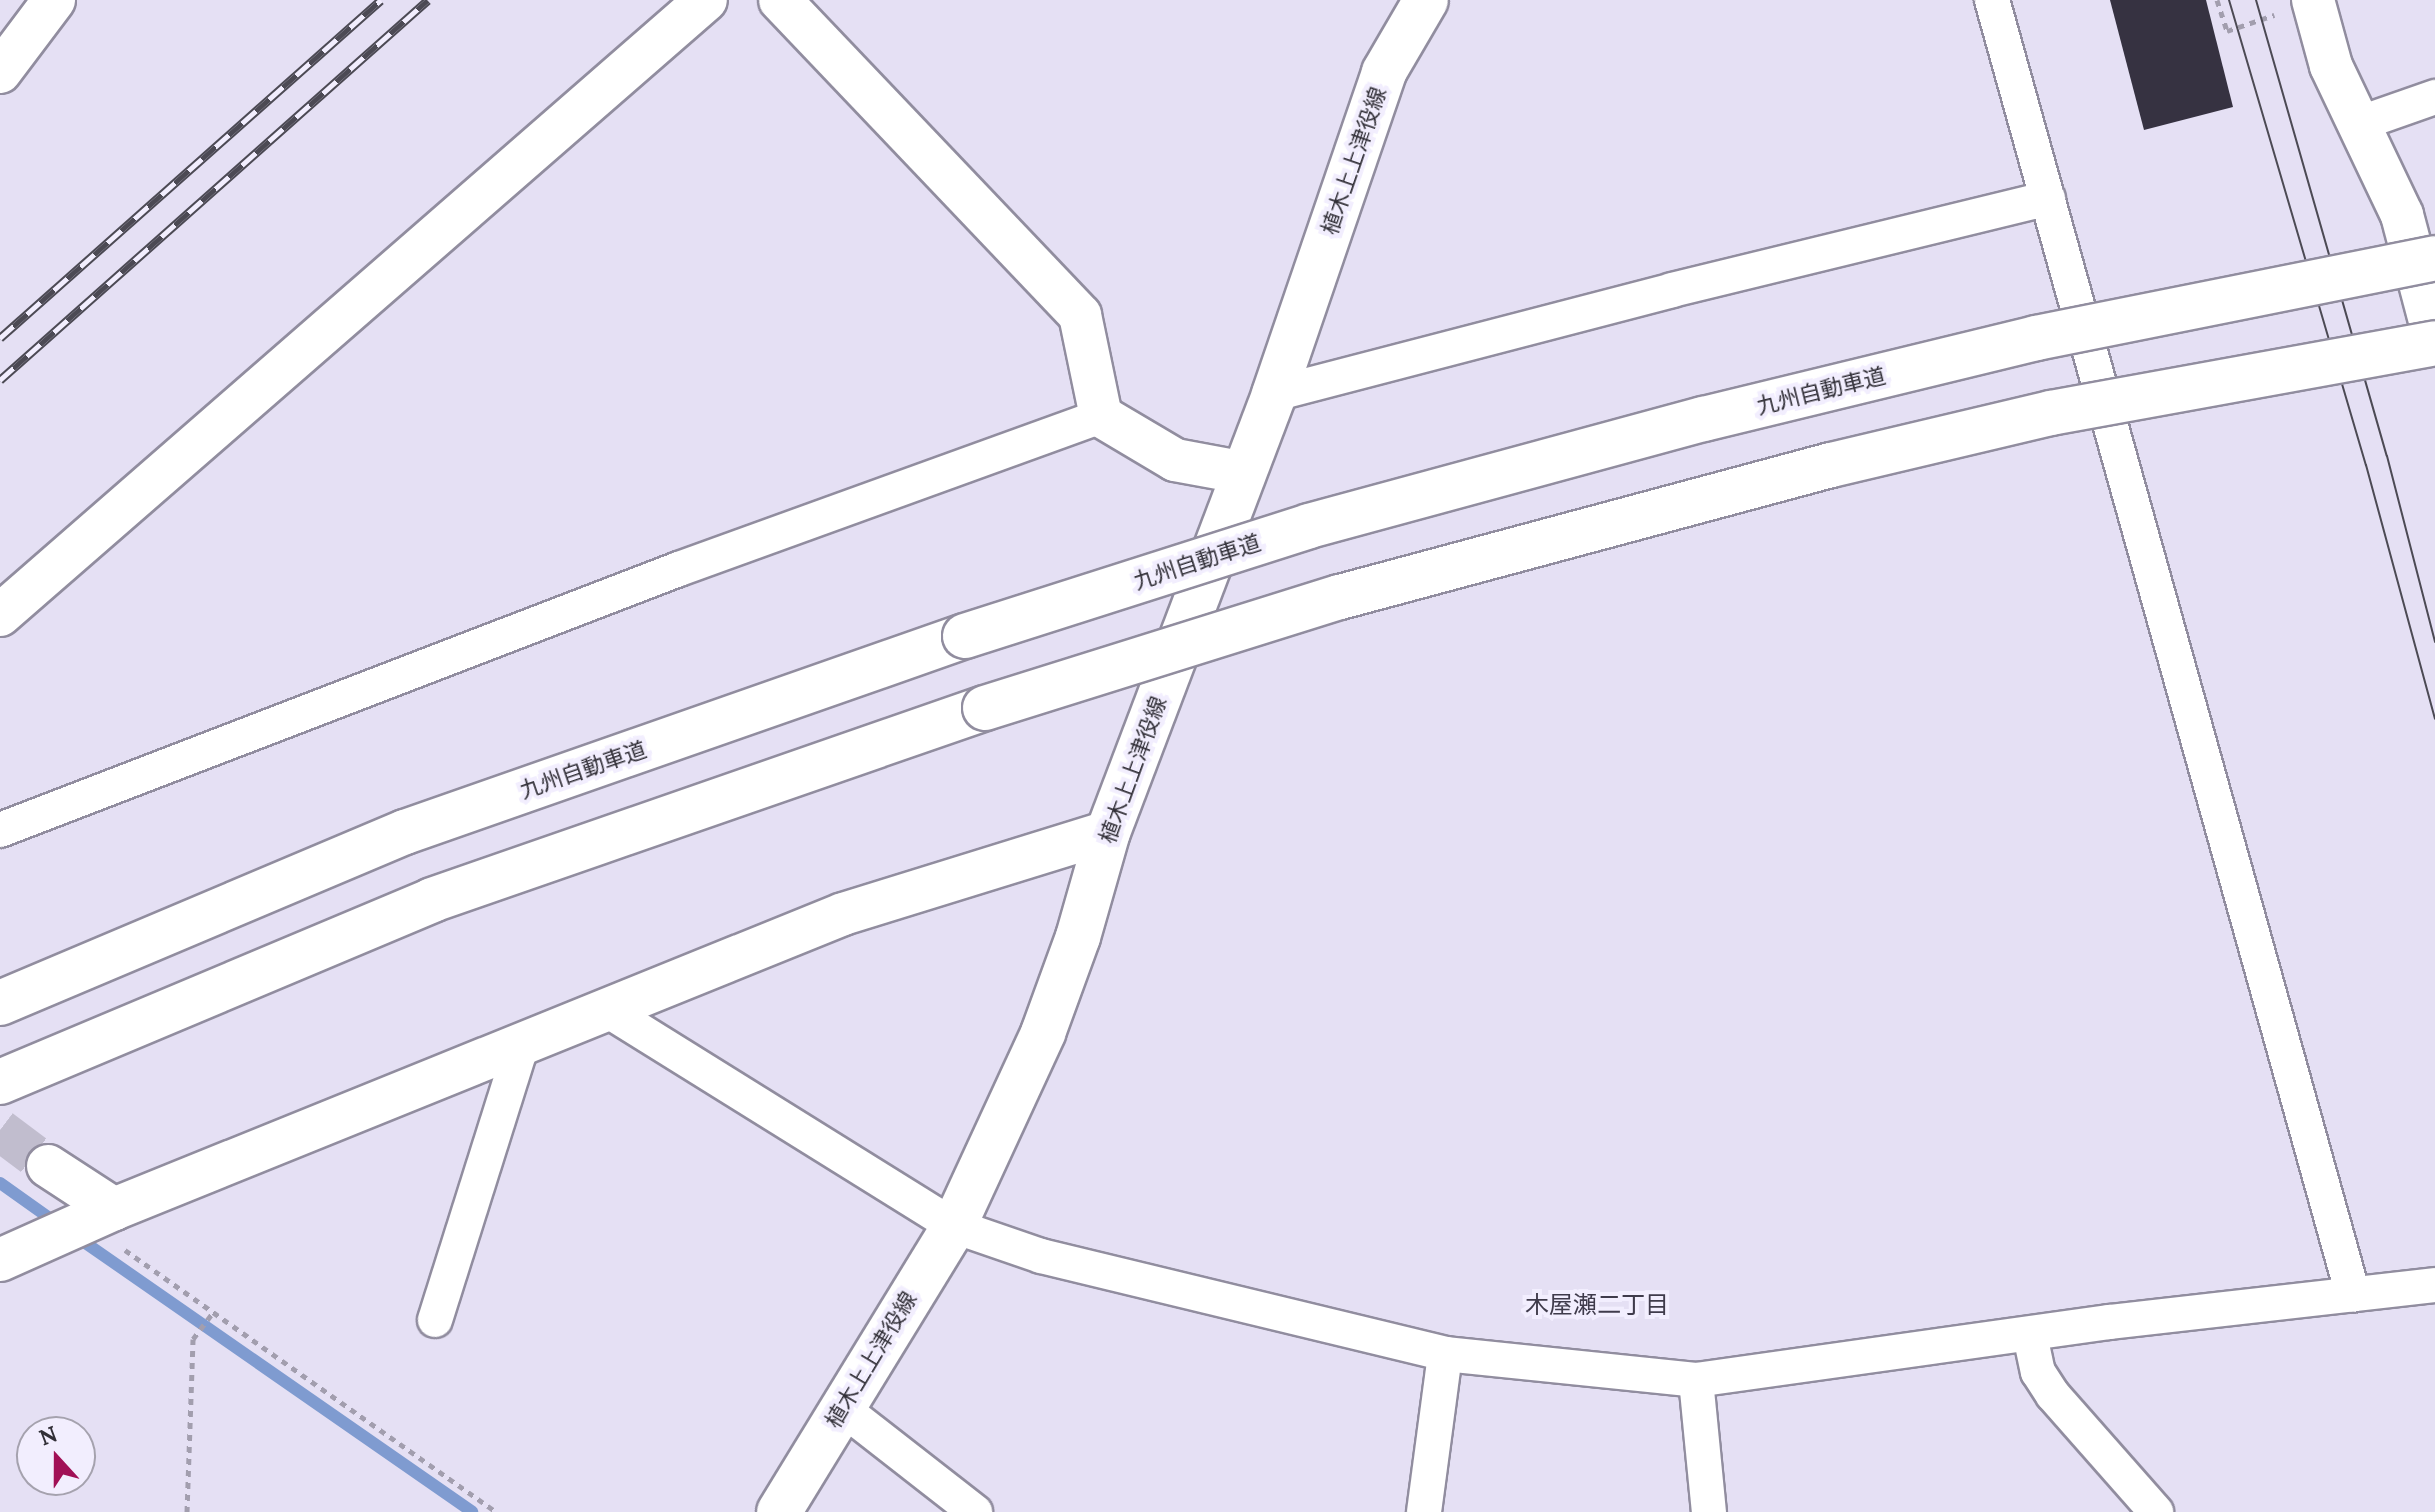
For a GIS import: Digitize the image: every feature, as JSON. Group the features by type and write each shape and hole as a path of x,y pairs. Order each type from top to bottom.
{"main road":[{"name":"植木上上津役線","path":"779,1512 954,1226 1043,1033 1078,937 1108,832 1274,394 1384,72 1426,0"},
{"name":"九州自動車道","path":"0,1003 405,832 965,636 1309,526 1704,419 2036,338 2435,258"},
{"path":"0,1082 432,900 985,708 1340,597 1831,465 2051,413 2435,342"}],"street":[{"path":"7,46 54,0"},
{"path":"0,615 706,0"},
{"path":"780,0 1080,315 1101,416 1175,460 1245,473"},
{"path":"1992,0 2353,1295"},
{"path":"2294,7 2331,66 2402,215 2435,342"},
{"path":"2358,124 2435,97"},
{"path":"1274,394 1672,290 2048,198"},
{"path":"0,830 679,569 1101,416"},
{"path":"0,1260 85,1222 843,914 1108,832"},
{"path":"607,1010 954,1226 1041,1256 1445,1354 1696,1380 2435,1285"},
{"path":"435,1320 522,1044"},
{"path":"48,1166 85,1222"},
{"path":"2030,1335 2038,1372 2053,1395 2156,1512"},
{"path":"1424,1512 1445,1354"},
{"path":"1696,1380 1709,1512"},
{"path":"842,1408 975,1512"}],"path":[{"path":"2217,0 2227,31 2294,7"},
{"path":"85,1222 210,1316 496,1512"},
{"path":"187,1512 196,1336 210,1316"}],"building":[{"path":"2110,0 2206,0 2233,107 2144,130"}],"waterway":[{"path":"0,1183 59,1225"},
{"path":"74,1235 472,1512"}],"tunnel":[{"path":"0,1130 48,1166"}],"tram line":[{"path":"2229,0 2366,465 2435,719"},
{"path":"2256,0 2387,456 2435,642"}],"railway":[{"path":"0,338 381,0"},
{"path":"0,380 428,0"}],"district":[{"name":"木屋瀬二丁目","path":"1597,1305"}]}
